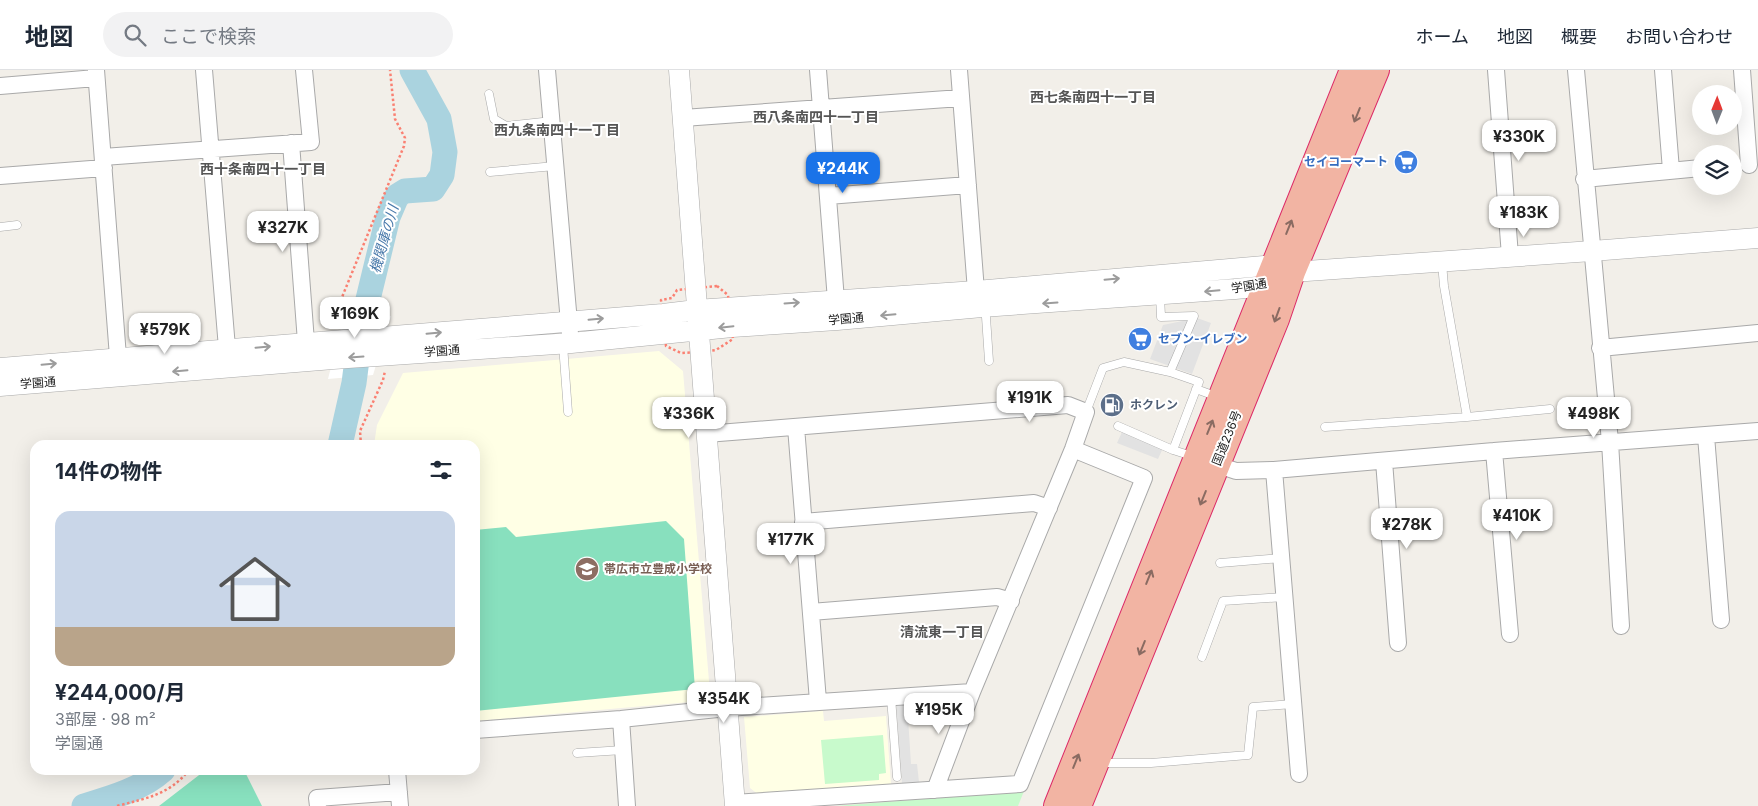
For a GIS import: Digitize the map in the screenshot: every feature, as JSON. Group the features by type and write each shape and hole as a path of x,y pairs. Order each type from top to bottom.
{"highway":[{"name":"国道236号","path":"1058,806 1207,462 1276,319 1277,274 1353,70"},
{"name":"国道236号","path":"1078,806 1096,763 1207,462 1221,398 1277,274 1376,70"}],"street":[{"path":"204,70 228,358"},
{"path":"0,176 210,150 311,142 304,70"},
{"path":"547,70 570,322 567,343"},
{"path":"679,70 734,804 1020,784 1144,478 1073,449"},
{"path":"818,70 837,310"},
{"path":"959,70 979,299"},
{"path":"1496,70 1510,256"},
{"path":"1576,70 1584,179 1610,442 1620,626"},
{"path":"1663,70 1671,170"},
{"path":"1742,70 1747,165"},
{"path":"0,86 96,74 119,368"},
{"path":"683,118 961,98"},
{"path":"290,143 306,344"},
{"path":"1584,179 1692,169"},
{"path":"828,196 968,185"},
{"name":"学園通","path":"0,386 119,368 228,358 306,344 336,350 383,354 567,343 698,330 837,310 1442,261 1758,238"},
{"name":"学園通","path":"383,354 570,322 696,310 837,310"},
{"path":"1600,348 1758,333"},
{"name":"学園通","path":"0,368 119,368"},
{"path":"706,434 1068,404 1086,412 1049,508 972,692 935,790"},
{"path":"796,427 818,701"},
{"path":"1207,462 1236,471 1274,470 1494,450 1758,431"},
{"path":"1706,436 1721,620"},
{"path":"1494,450 1510,634"},
{"path":"1384,460 1398,642"},
{"path":"1274,470 1299,774"},
{"path":"803,522 1034,503 1049,508"},
{"path":"811,612 997,597 1011,601"},
{"path":"480,730 818,701 972,692"},
{"path":"621,719 627,806"},
{"path":"318,806 317,798 399,799 397,775"}],"lane":[{"path":"489,94 494,119 506,126 552,121"},
{"path":"490,172 556,166"},
{"path":"0,227 17,225"},
{"path":"1442,261 1444,286 1467,417"},
{"path":"1159,285 1162,317 1194,316 1170,372"},
{"path":"979,299 986,316 989,361"},
{"path":"567,343 568,412"},
{"path":"1086,412 1103,368 1124,362 1170,372 1199,382 1173,450"},
{"path":"1196,389 1221,398"},
{"path":"1325,427 1550,409"},
{"path":"1118,426 1173,450 1207,462"},
{"path":"1220,563 1281,558"},
{"path":"1202,657 1223,601 1284,597"},
{"path":"891,697 897,777"},
{"path":"1096,763 1151,763 1248,755 1253,707 1293,704"},
{"path":"577,753 623,750"}],"path":[{"path":"306,344 330,326 404,146 405,138 395,119 390,70"},
{"path":"657,347 666,346"},
{"path":"361,440 360,431 383,380 383,354"},
{"path":"117,806 147,799 164,792 185,775"}],"shaded area":[{"path":"1197,318 1211,323 1192,374 1150,359 1163,325"},
{"name":"帯広市立豊成小学校","path":"659,351 683,371 710,693 701,701 480,721 480,440 375,440 377,425 403,373"},
{"path":"1122,432 1163,448 1158,459 1117,443"},
{"path":"907,702 911,764 917,764 919,782 902,783 896,703"},
{"path":"823,711 824,721 886,716 891,784 759,795 750,788 744,717"}],"green space":[{"path":"666,521 684,539 695,689 480,710 480,530 506,527 516,537"},
{"path":"883,735 886,773 879,774 879,780 825,784 821,740"},
{"path":"199,775 246,775 262,806 159,806"},
{"path":"1024,791 1018,806 836,806"}],"pier":[{"path":"391,316 373,375 328,379 343,320"}],"waterway":[{"name":"機関庫の川","path":"341,440 354,383 361,328 388,217 397,196 405,191 433,189 442,175 445,152 439,119 412,70"},
{"name":"機関庫の川","path":"84,806 136,788 157,775"}],"place":[{"name":"セイコーマート","path":"1406,162"},
{"name":"セブン-イレブン","path":"1140,339"},
{"name":"ホクレン","path":"1112,405"},
{"name":"帯広市立豊成小学校","path":"587,569"}],"district":[{"name":"西七条南四十一丁目","path":"1093,97"},
{"name":"西八条南四十一丁目","path":"816,117"},
{"name":"西九条南四十一丁目","path":"557,130"},
{"name":"西十条南四十一丁目","path":"263,169"},
{"name":"清流東一丁目","path":"942,632"}]}
